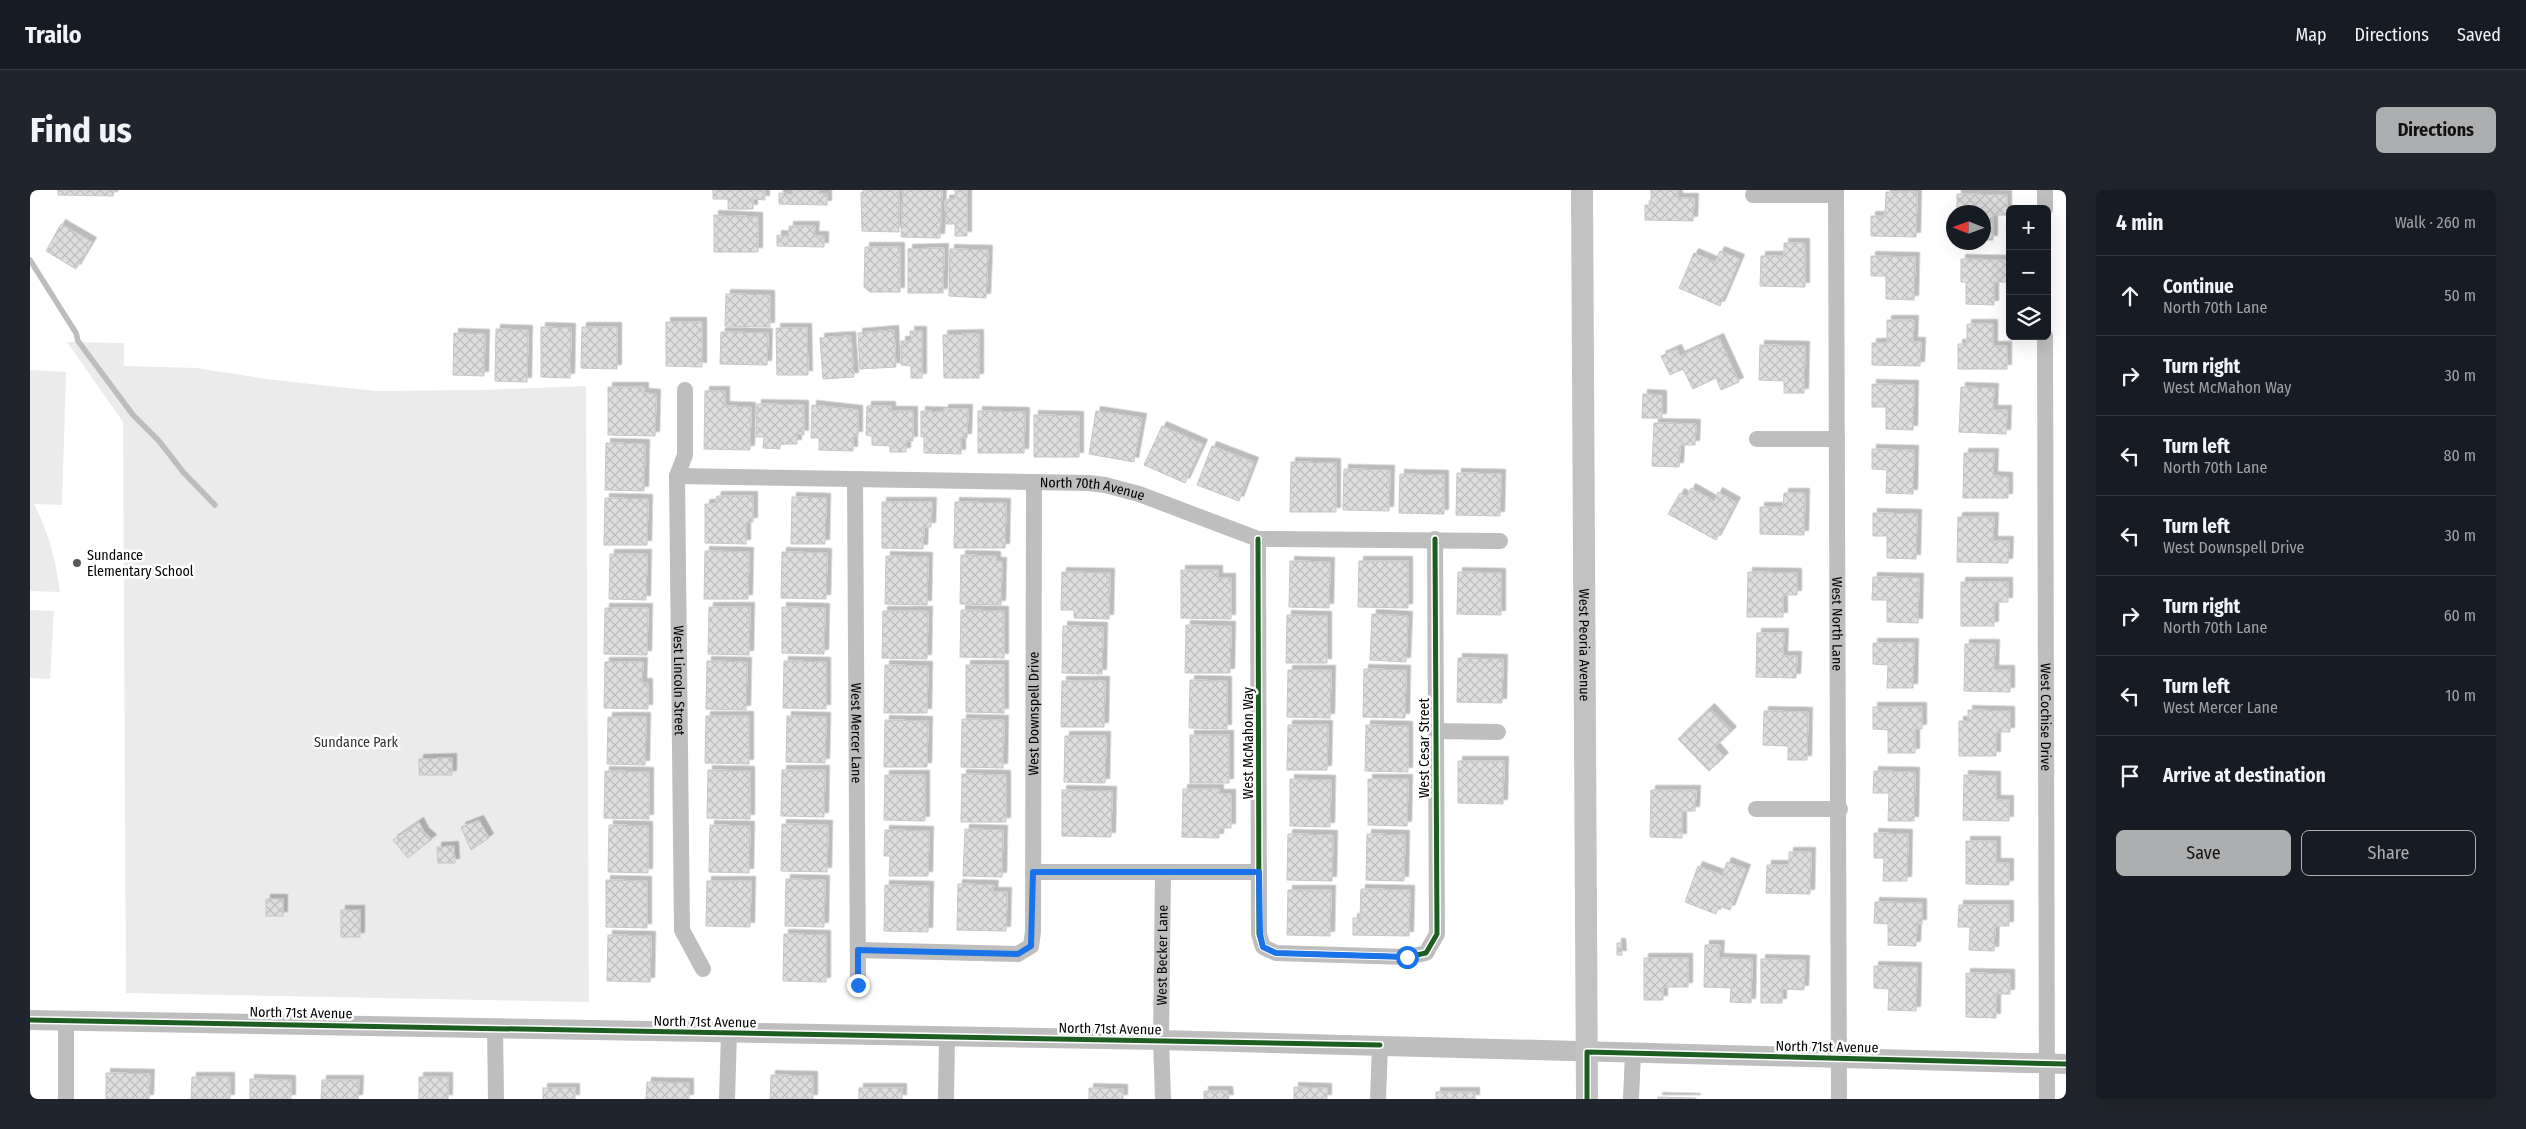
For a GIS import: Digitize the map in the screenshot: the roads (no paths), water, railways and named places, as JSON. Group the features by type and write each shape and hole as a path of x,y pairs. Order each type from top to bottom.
{"main road":[{"name":"West Peoria Avenue","path":"1582,190 1587,1099"}],"street":[{"path":"2044,190 2045,205"},
{"name":"West North Lane","path":"1753,195 1836,193 1840,809 1839,1099"},
{"name":"West Cochise Drive","path":"2045,340 2057,1064 2048,1099"},
{"name":"West Lincoln Street","path":"685,390 685,454 677,476 682,930 703,969"},
{"path":"1756,440 1837,439"},
{"name":"North 70th Avenue","path":"677,476 1034,482 1105,485 1139,494 1258,539 1500,541"},
{"name":"West Mercer Lane","path":"856,480 858,985"},
{"name":"West Downspell Drive","path":"858,950 1018,954 1031,946 1033,872 1034,482"},
{"name":"West McMahon Way","path":"1258,539 1259,872 1260,934 1263,947"},
{"name":"West Cesar Street","path":"1263,947 1276,953 1407,957 1426,953 1437,934 1435,539"},
{"path":"1435,731 1498,732"},
{"path":"1756,809 1840,809"},
{"path":"1033,872 1259,872"},
{"name":"West Becker Lane","path":"1163,872 1161,1040 1163,1099"},
{"name":"North 71st Avenue","path":"30,1020 947,1038 1161,1040 2057,1064"},
{"path":"66,1020 66,1099"},
{"path":"496,1028 496,1099"},
{"path":"727,1099 729,1034"},
{"path":"946,1099 947,1038"},
{"path":"1378,1099 1380,1046"},
{"path":"1631,1099 1633,1053"}],"waterway":[{"path":"30,260 76,333 78,341 133,415 159,441 184,473 215,505"}],"place":[{"name":"Sundance Elementary School","path":"77,563"}],"park label":[{"name":"Sundance Park","path":"356,742"}]}
